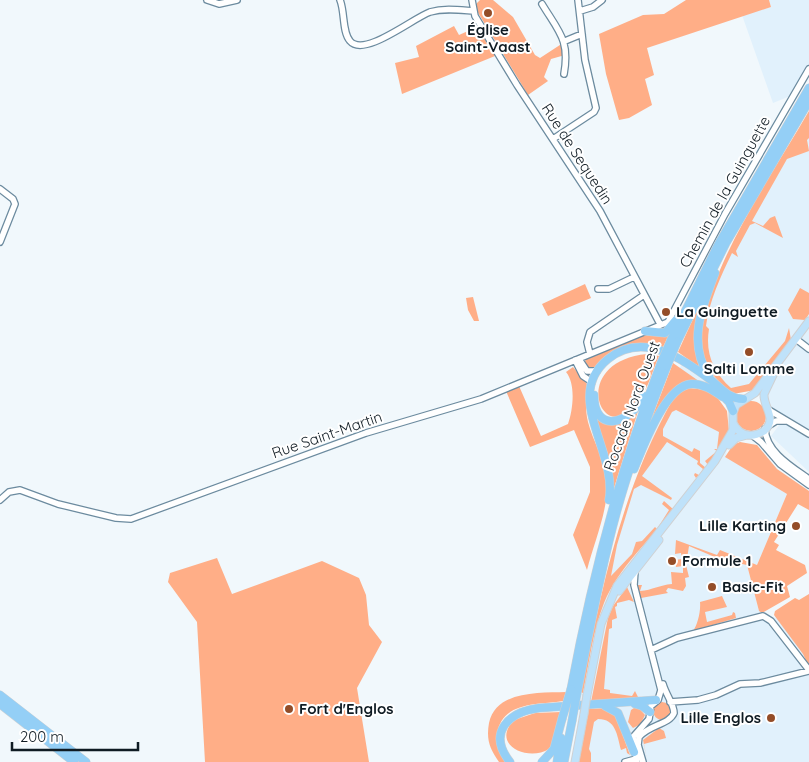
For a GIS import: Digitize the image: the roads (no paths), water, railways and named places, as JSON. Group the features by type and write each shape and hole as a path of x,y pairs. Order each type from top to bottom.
{"highway":[{"name":"Rocade Nord Ouest","path":"574,691 604,534 638,424 718,245 809,86"},
{"name":"Rocade Nord Ouest","path":"674,341 726,243 809,101"},
{"path":"713,382 700,359 697,335 706,299 726,243"},
{"path":"645,331 659,328 665,333 674,324 701,272 718,245"},
{"path":"604,534 610,478 606,457 590,412 592,382 610,358 621,352 645,347 662,350 678,357 732,397 746,398"},
{"path":"664,364 633,413 621,420 606,419 596,410 594,395 599,373 610,363 622,356 638,352 654,352 684,365 726,399 733,411"},
{"name":"Rocade Nord Ouest","path":"574,691 616,514 664,364"},
{"path":"616,514 638,459 672,395 682,387 695,384 706,387 726,399"},
{"path":"557,762 574,691"},
{"path":"0,695 86,762"},
{"path":"510,762 503,752 501,731 506,722 517,714 539,708 657,700"},
{"path":"0,704 74,762"},
{"path":"613,704 639,705 650,713"},
{"path":"591,705 609,707 616,711 636,758"},
{"path":"542,762 554,748 566,720"},
{"path":"564,762 566,720"},
{"path":"503,752 516,762"}],"main road":[{"path":"574,762 600,624 608,602 627,572 700,482 728,441 733,422 733,411 746,398 755,393 809,322"},
{"path":"597,644 610,606 636,569 703,484 732,442 766,428 770,418 764,392 784,355"},
{"path":"746,398 758,398 765,403"},
{"path":"733,422 738,430 749,435"}],"street":[{"path":"207,0 219,4 237,0"},
{"path":"340,0 348,37 352,44 359,46 377,41 432,12 473,11"},
{"name":"Rue de Sequedin","path":"472,0 473,11 504,66 602,215 659,328"},
{"path":"553,140 596,110 582,34 578,0"},
{"path":"580,11 593,7 602,0"},
{"path":"542,4 565,40 564,74"},
{"path":"565,40 582,34"},
{"name":"Chemin de la Guinguette","path":"659,328 672,318 704,251 809,69"},
{"path":"0,189 12,197 15,204 0,242"},
{"path":"598,289 609,289 634,277"},
{"path":"590,354 587,342 592,330 644,295"},
{"name":"Rue Saint-Martin","path":"0,500 9,492 20,490 58,504 112,518 131,519 366,433 481,400 645,331"},
{"path":"796,339 809,348"},
{"path":"577,359 587,371 599,373"},
{"path":"577,359 583,376 592,382"},
{"path":"769,410 809,434"},
{"path":"793,423 780,420 766,428 767,440 778,454 809,478"},
{"path":"749,435 761,442 780,464 809,485"},
{"path":"625,762 636,758 634,735 648,721 651,706 657,700 661,690 637,601 633,580 636,569"},
{"path":"627,572 627,581 637,601"},
{"path":"643,762 638,743 639,737 650,727 669,721 679,708 740,684 760,682 809,670 771,621 763,616 677,638 651,650"},
{"path":"653,658 669,701 674,707 674,715"},
{"path":"793,675 797,673 802,661"},
{"path":"657,700 700,699"},
{"path":"650,713 660,723"}],"place":[{"name":"Église Saint-Vaast","path":"488,13"},
{"name":"La Guinguette","path":"666,312"},
{"name":"Salti Lomme","path":"749,352"},
{"name":"Lille Karting","path":"796,526"},
{"name":"Formule 1","path":"672,561"},
{"name":"Basic-Fit","path":"712,587"},
{"name":"Fort d'Englos","path":"289,709"},
{"name":"Lille Englos","path":"771,718"}]}
